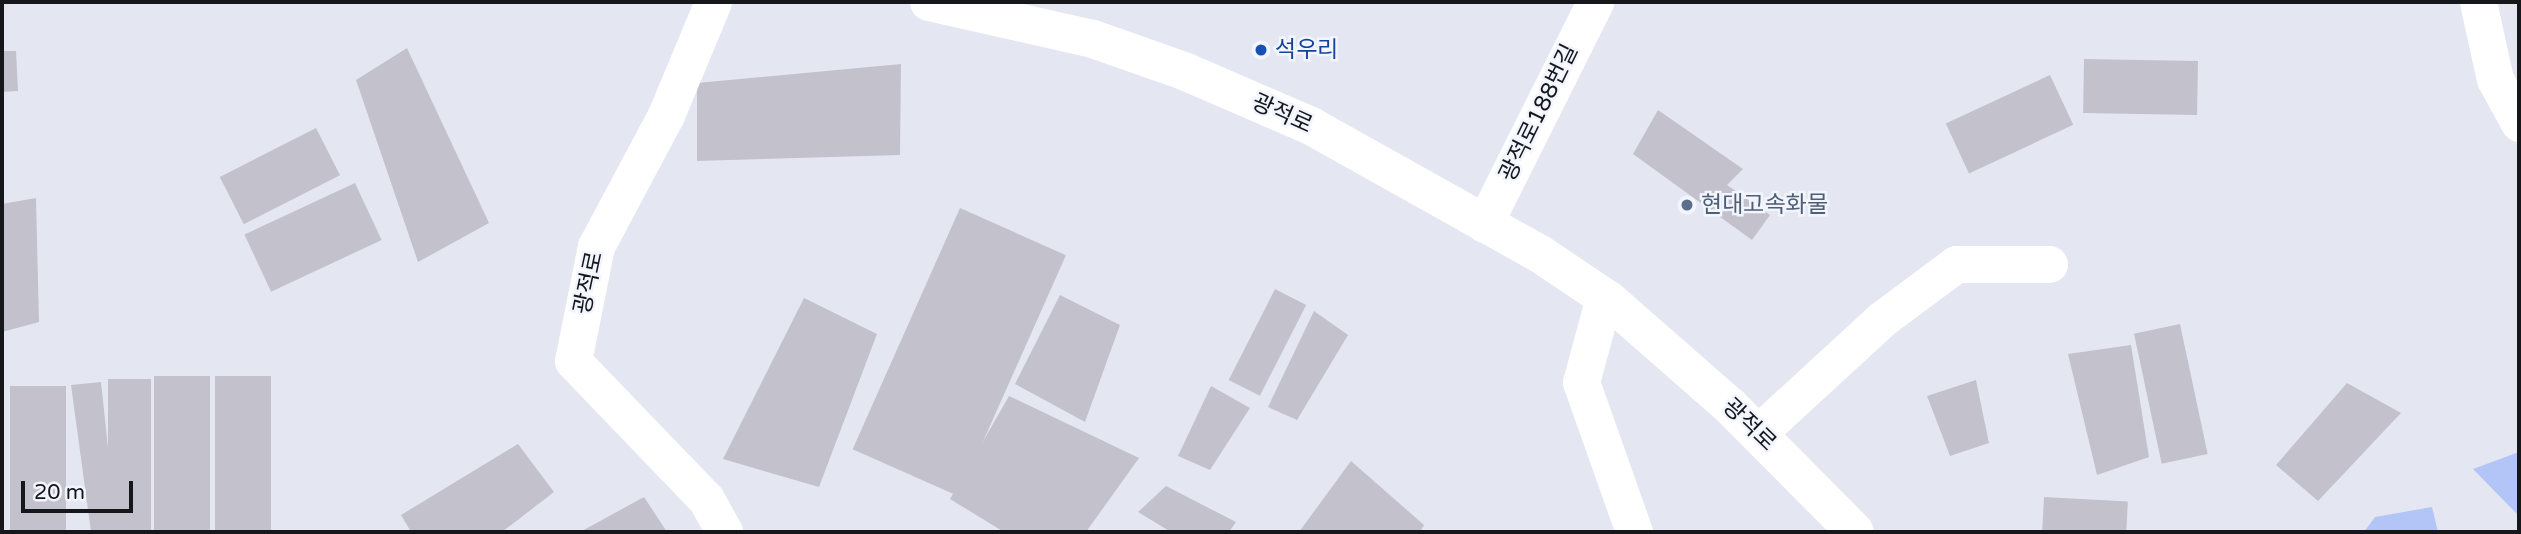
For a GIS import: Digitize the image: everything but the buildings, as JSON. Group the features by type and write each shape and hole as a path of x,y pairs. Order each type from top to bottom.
{"main road":[{"name":"광적로","path":"929,2 1093,39 1184,71 1311,126 1484,224 1604,297 1758,433 1855,532"}],"street":[{"name":"광적로","path":"713,2 666,115 596,246 573,360 706,499 724,532"},
{"name":"광적로188번길","path":"1484,224 1595,2"},
{"path":"2478,2 2495,79 2519,123"},
{"path":"1758,433 1882,319 1956,264 2049,264"},
{"path":"1604,297 1580,382 1634,532"}],"shaded area":[{"path":"2519,452 2519,516 2473,469"},
{"path":"2432,507 2438,532 2364,532 2375,517"}],"place":[{"name":"석우리","path":"1261,50"},
{"name":"현대고속화물","path":"1687,205"}]}
